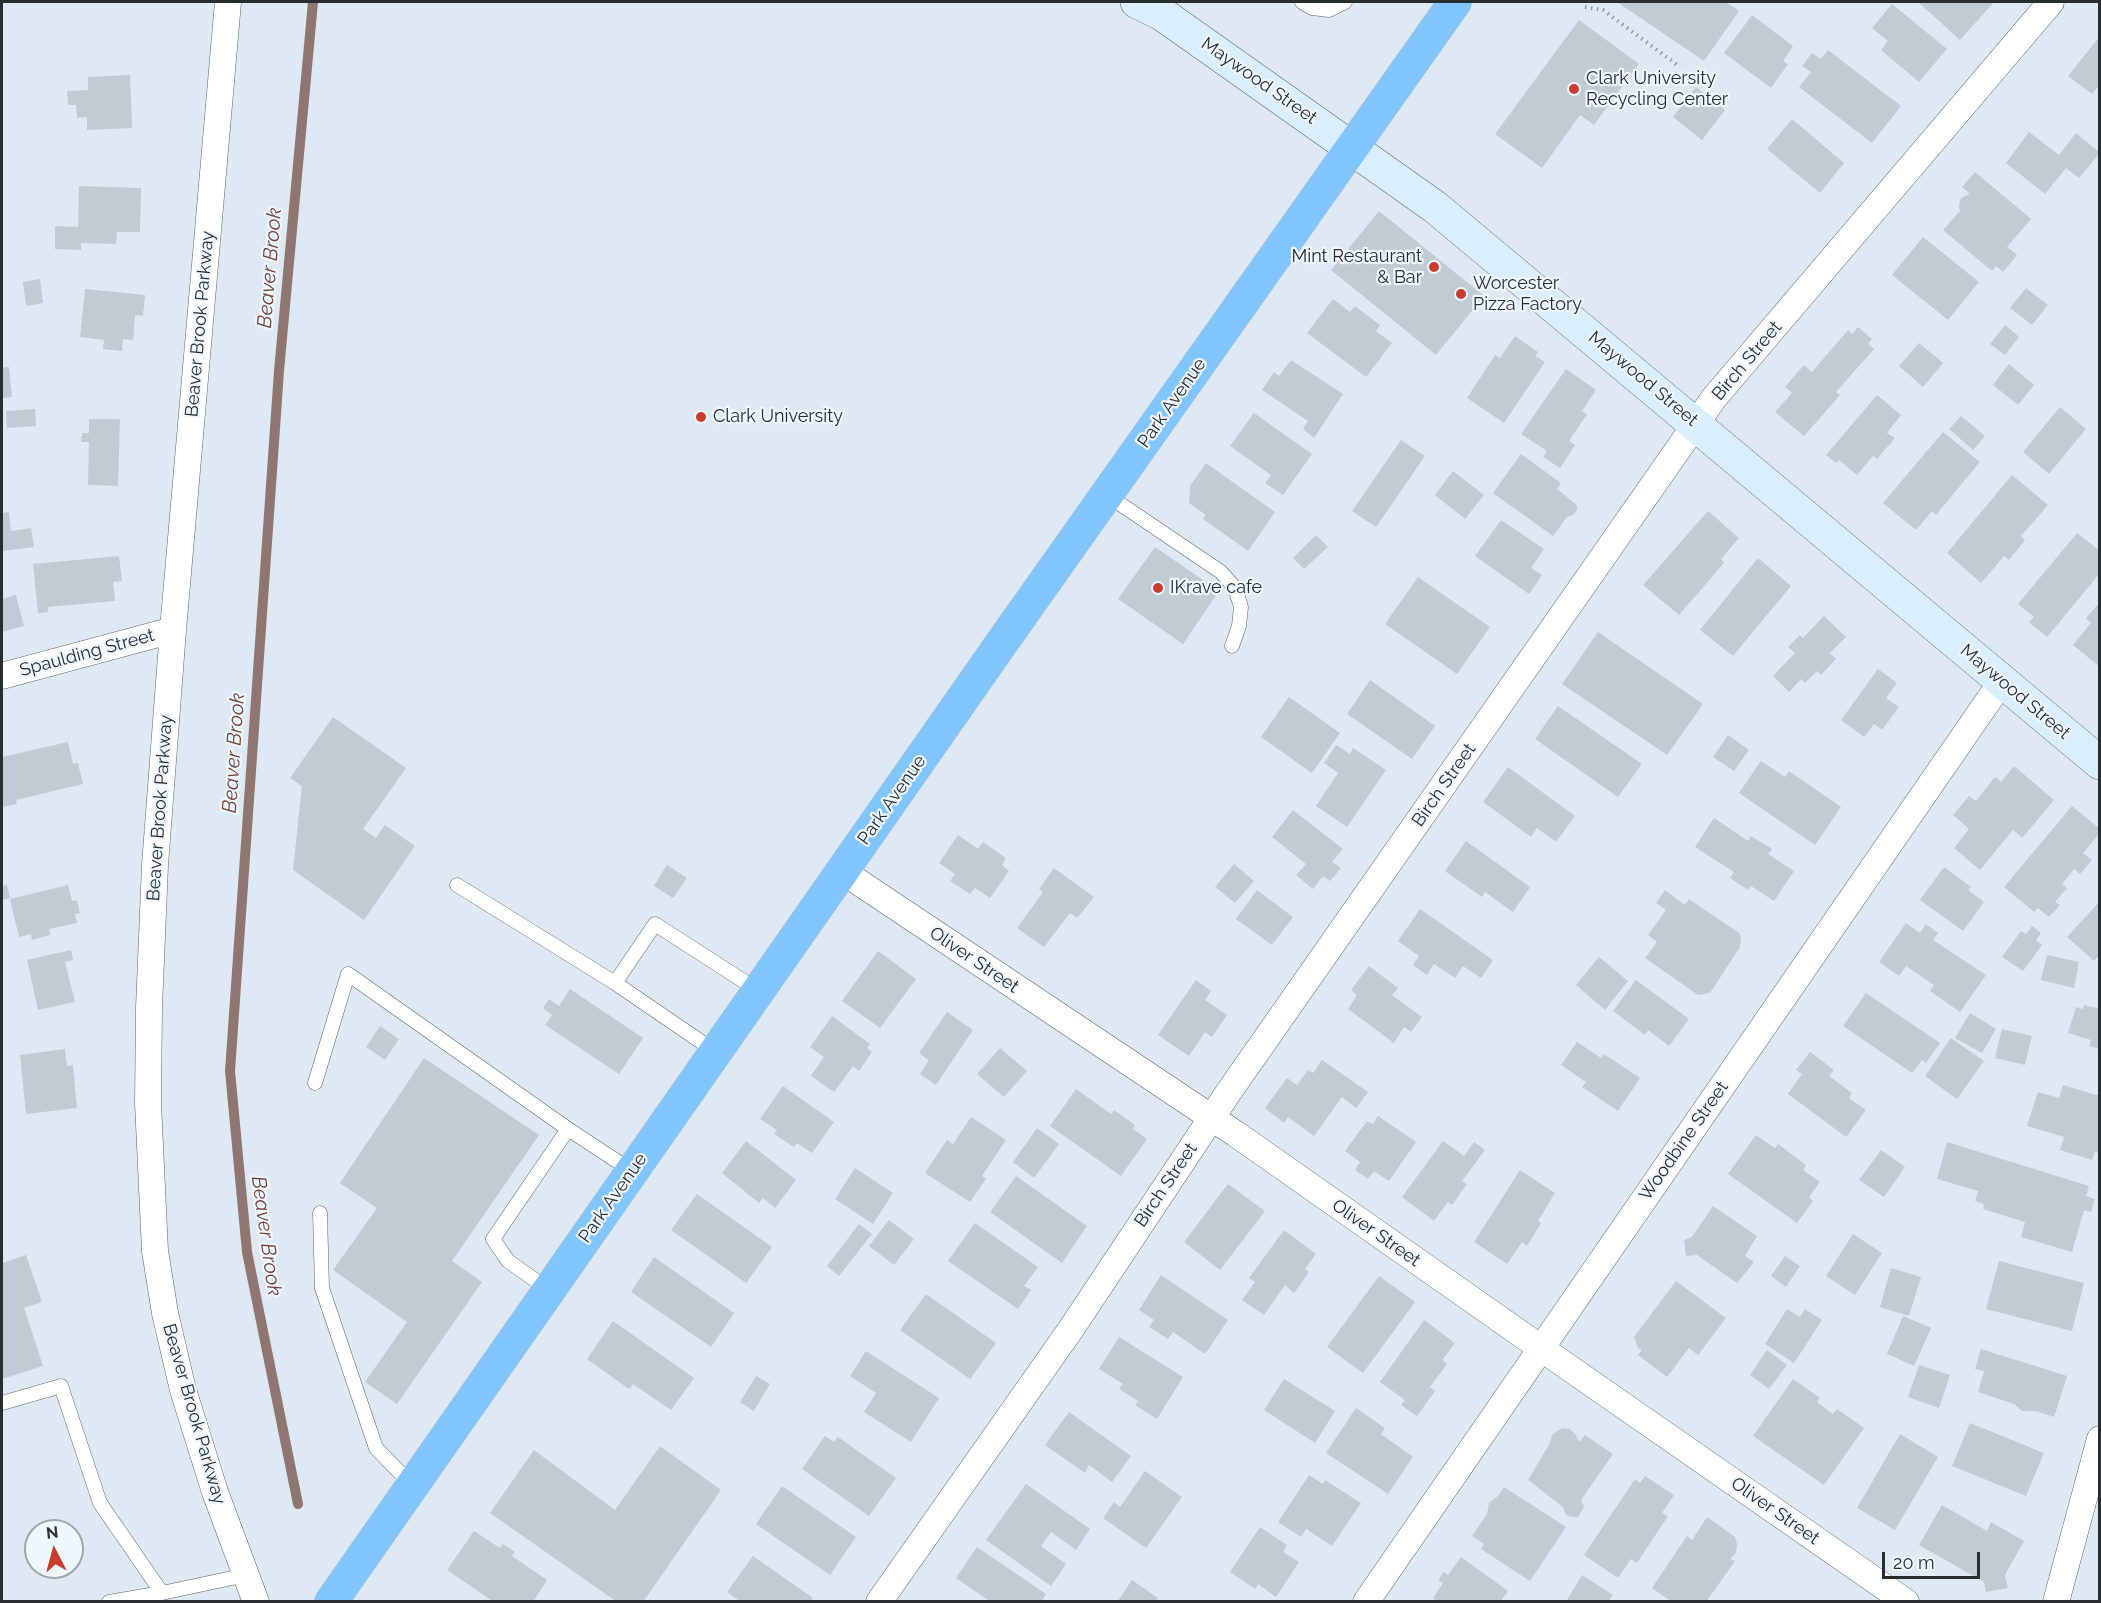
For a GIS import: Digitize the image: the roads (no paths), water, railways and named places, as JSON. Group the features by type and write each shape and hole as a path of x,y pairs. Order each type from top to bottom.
{"highway":[{"name":"Park Avenue","path":"331,1602 632,1170 1455,2"}],"street":[{"name":"Beaver Brook Parkway","path":"228,2 173,630 155,864 148,1103 155,1251 165,1313 183,1390 215,1492 256,1602"},
{"name":"Maywood Street","path":"1137,2 1161,14 1353,147 1435,207 2100,763"},
{"name":"Birch Street","path":"879,1602 1071,1329 1211,1118 1714,398 2051,2"},
{"name":"Spaulding Street","path":"2,676 173,630"},
{"name":"Woodbine Street","path":"1366,1602 2002,681"},
{"name":"Oliver Street","path":"843,871 1211,1118 1906,1602"},
{"path":"2056,1602 2100,1439"}],"lane":[{"path":"1302,2 1311,8 1329,10 1345,2"},
{"path":"1107,495 1221,572 1235,588 1240,607 1239,626 1232,646"},
{"path":"457,885 615,983 716,1052"},
{"path":"615,983 655,924 759,991"},
{"path":"315,1083 348,974 568,1129 632,1170"},
{"path":"549,1290 508,1261 493,1239 568,1129"},
{"path":"320,1213 322,1288 376,1448 412,1485"},
{"path":"2,1403 61,1386 100,1503 162,1593"},
{"path":"109,1602 246,1575"}],"waterway":[{"name":"Beaver Brook","path":"298,1504 247,1252 230,1071 279,371 313,2"}],"place":[{"name":"Clark University Recycling Center","path":"1574,89"},
{"name":"Mint Restaurant & Bar","path":"1434,267"},
{"name":"Worcester Pizza Factory","path":"1461,294"},
{"name":"Clark University","path":"701,417"},
{"name":"IKrave cafe","path":"1158,588"}]}
